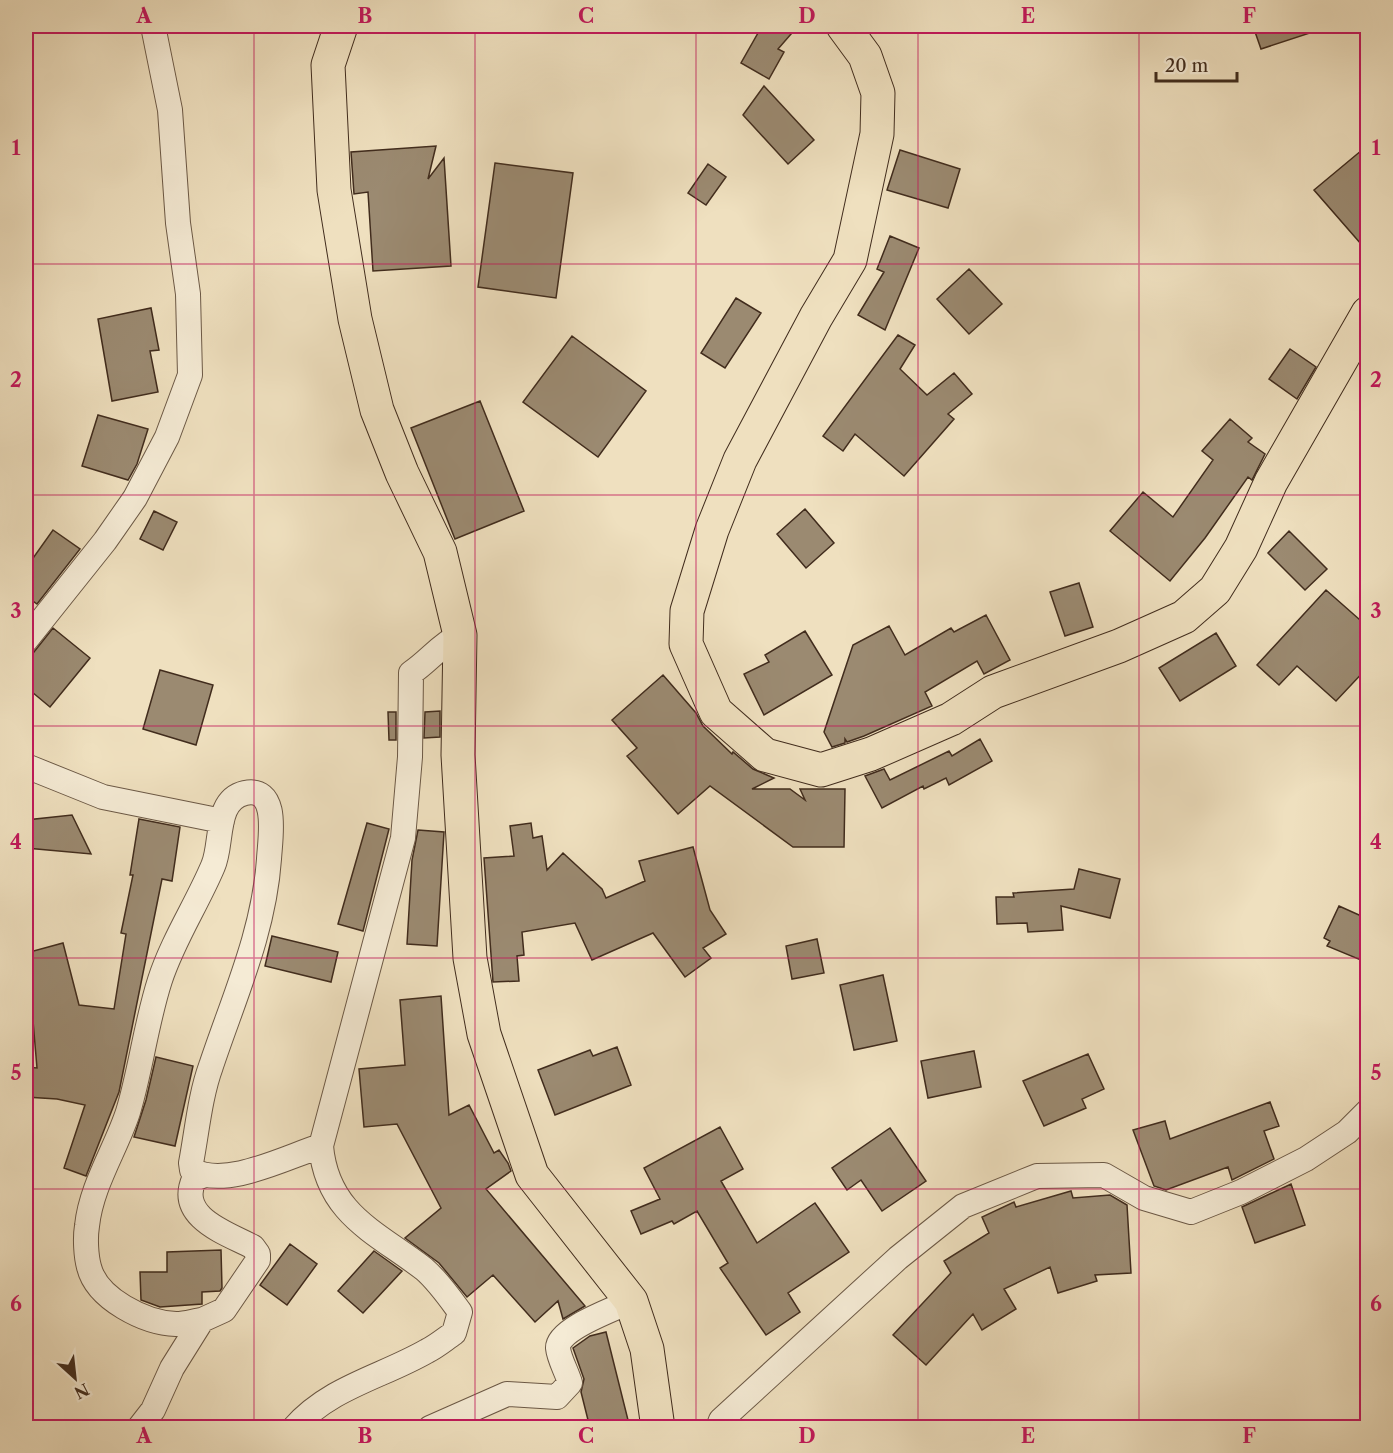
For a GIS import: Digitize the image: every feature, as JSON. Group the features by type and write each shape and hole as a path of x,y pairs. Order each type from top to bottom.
{"main road":[{"path":"341,26 328,65 333,190 354,318 377,410 402,473 440,552 460,635 458,755 470,958 484,1034 532,1175 631,1301 647,1349 658,1428"},
{"path":"843,26 866,56 878,93 878,134 850,260 816,317 740,460 711,530 687,611 686,644 716,712 765,755 820,770 871,754 951,719 993,692 1119,646 1184,617 1215,590 1241,548 1271,482 1368,313"}],"street":[{"path":"26,640 105,541 135,498 167,437 190,375 188,294 178,223 170,110 153,26"},
{"path":"294,1428 308,1412 368,1377 427,1352 454,1333 460,1312 425,1270 384,1243 344,1207 330,1186 323,1164 321,1146 403,838 410,757 411,673 430,661 442,646 460,635"},
{"path":"26,766 103,797 222,821"},
{"path":"202,1176 192,1170 192,1154 210,1068 239,992 258,929 267,886 271,813 265,798 254,792 246,793 232,800 222,821 215,863 190,910 160,980 128,1110 97,1187 87,1225 88,1266 101,1292 142,1316 176,1324 202,1320 224,1310 258,1260 258,1254 252,1247 206,1223 196,1210 191,1187 194,1179 202,1176 223,1177 244,1172 321,1146"},
{"path":"718,1428 721,1420 844,1306 963,1206 1037,1176 1104,1176 1144,1198 1191,1212 1241,1192 1306,1159 1347,1132 1368,1111"},
{"path":"430,1428 507,1394 557,1397 570,1383 558,1350 562,1336 570,1329 631,1301"},
{"path":"139,1428 153,1410 172,1368 202,1320"}],"building":[{"path":"762,26 798,26 778,49 784,52 769,79 741,63"},
{"path":"1253,26 1319,26 1319,30 1261,49"},
{"path":"764,86 814,140 788,164 743,115"},
{"path":"1368,145 1368,252 1314,190"},
{"path":"436,146 428,179 444,158 451,266 373,271 368,192 354,194 351,152"},
{"path":"900,150 960,169 948,208 887,190"},
{"path":"495,163 573,173 556,298 478,287"},
{"path":"708,164 726,177 706,205 688,193"},
{"path":"890,236 919,248 885,330 858,315 884,272 877,269"},
{"path":"969,269 1002,304 969,334 937,299"},
{"path":"736,298 761,313 725,368 701,353"},
{"path":"151,308 159,350 150,351 158,392 112,401 98,319"},
{"path":"898,335 915,345 900,369 927,395 954,373 972,394 948,414 954,419 904,476 855,434 843,451 823,436"},
{"path":"572,336 646,391 598,457 523,402"},
{"path":"1290,349 1316,367 1297,399 1269,379"},
{"path":"480,401 524,511 455,539 411,428"},
{"path":"98,415 148,429 137,464 128,480 82,466"},
{"path":"1230,419 1252,438 1248,442 1265,454 1252,480 1248,477 1205,538 1170,581 1110,531 1143,492 1173,517 1213,460 1202,451"},
{"path":"805,509 834,543 806,568 777,534"},
{"path":"154,511 177,522 163,550 140,539"},
{"path":"53,530 80,549 37,604 26,596 26,568"},
{"path":"1289,531 1327,569 1305,590 1268,553"},
{"path":"1079,583 1093,627 1065,636 1050,592"},
{"path":"1326,590 1368,627 1368,667 1336,701 1297,666 1279,685 1257,665"},
{"path":"986,615 1010,660 984,674 977,661 925,692 932,706 864,736 847,742 845,739 845,743 832,747 824,732 853,645 889,626 905,655 951,628 954,632"},
{"path":"53,628 90,658 50,707 26,687 26,662"},
{"path":"805,631 832,675 764,715 744,674 769,662 765,655"},
{"path":"1216,633 1236,666 1180,701 1159,668"},
{"path":"160,670 213,685 196,745 143,729"},
{"path":"663,675 696,713 703,726 732,754 733,752 753,769 774,778 752,789 790,789 805,800 800,789 845,789 844,847 793,847 710,786 678,814 627,756 637,748 612,720"},
{"path":"440,711 440,737 424,738 425,712"},
{"path":"388,712 396,712 396,740 389,740"},
{"path":"980,739 992,761 949,785 946,778 924,789 923,786 882,808 865,776 884,769 890,780 949,751 952,756"},
{"path":"72,815 91,854 26,848 26,820"},
{"path":"139,819 180,827 172,881 162,879 119,1092 86,1176 64,1168 85,1105 57,1099 26,1097 26,1067 37,1068 32,1009 26,985 26,953 63,943 79,1005 114,1009 126,934 121,933 133,875 130,875"},
{"path":"367,823 389,829 363,931 338,924"},
{"path":"531,823 533,838 542,836 547,870 563,853 602,889 606,898 645,881 639,861 693,847 710,910 726,934 703,948 711,958 685,977 653,933 592,960 575,923 522,932 524,955 517,956 519,981 493,982 484,858 514,856 510,826"},
{"path":"418,830 444,832 437,946 407,944 412,860"},
{"path":"1079,869 1120,879 1110,918 1061,906 1063,930 1028,932 1027,923 997,924 996,897 1014,897 1013,893 1074,889"},
{"path":"1339,906 1368,919 1368,963 1327,946 1330,941 1324,938"},
{"path":"272,936 338,952 331,982 265,966"},
{"path":"817,939 824,973 792,979 786,946"},
{"path":"883,975 897,1041 854,1050 840,985"},
{"path":"441,996 449,1115 469,1105 494,1153 499,1150 508,1163 511,1171 486,1189 585,1306 563,1319 558,1301 535,1322 493,1275 467,1297 439,1263 405,1238 441,1208 397,1124 364,1127 359,1069 405,1065 400,1000"},
{"path":"617,1047 631,1085 555,1115 538,1070 590,1050 593,1056"},
{"path":"974,1051 981,1087 928,1098 921,1061"},
{"path":"1088,1054 1104,1089 1082,1099 1086,1108 1044,1126 1023,1081"},
{"path":"156,1057 193,1066 175,1146 134,1137"},
{"path":"1270,1102 1279,1126 1264,1131 1274,1159 1232,1180 1228,1167 1166,1190 1154,1186 1133,1130 1165,1121 1170,1139"},
{"path":"720,1127 743,1169 721,1181 757,1243 815,1203 849,1252 788,1293 800,1312 766,1335 720,1268 728,1263 697,1211 674,1224 672,1221 641,1234 631,1211 660,1199 644,1168"},
{"path":"890,1128 926,1181 882,1211 861,1180 847,1190 832,1168"},
{"path":"1291,1184 1305,1225 1255,1243 1242,1207"},
{"path":"1071,1191 1073,1198 1110,1195 1127,1205 1131,1273 1095,1275 1097,1281 1058,1293 1050,1267 1004,1289 1016,1309 982,1330 973,1314 926,1365 893,1335 951,1273 944,1261 989,1233 982,1217 1014,1202 1016,1207"},
{"path":"290,1244 317,1264 287,1305 260,1285"},
{"path":"221,1250 222,1288 220,1291 202,1292 202,1304 160,1307 141,1300 140,1272 167,1272 167,1252"},
{"path":"374,1251 402,1271 363,1313 338,1291"},
{"path":"606,1332 630,1428 590,1428 581,1392 584,1379 573,1348 590,1336"}]}
